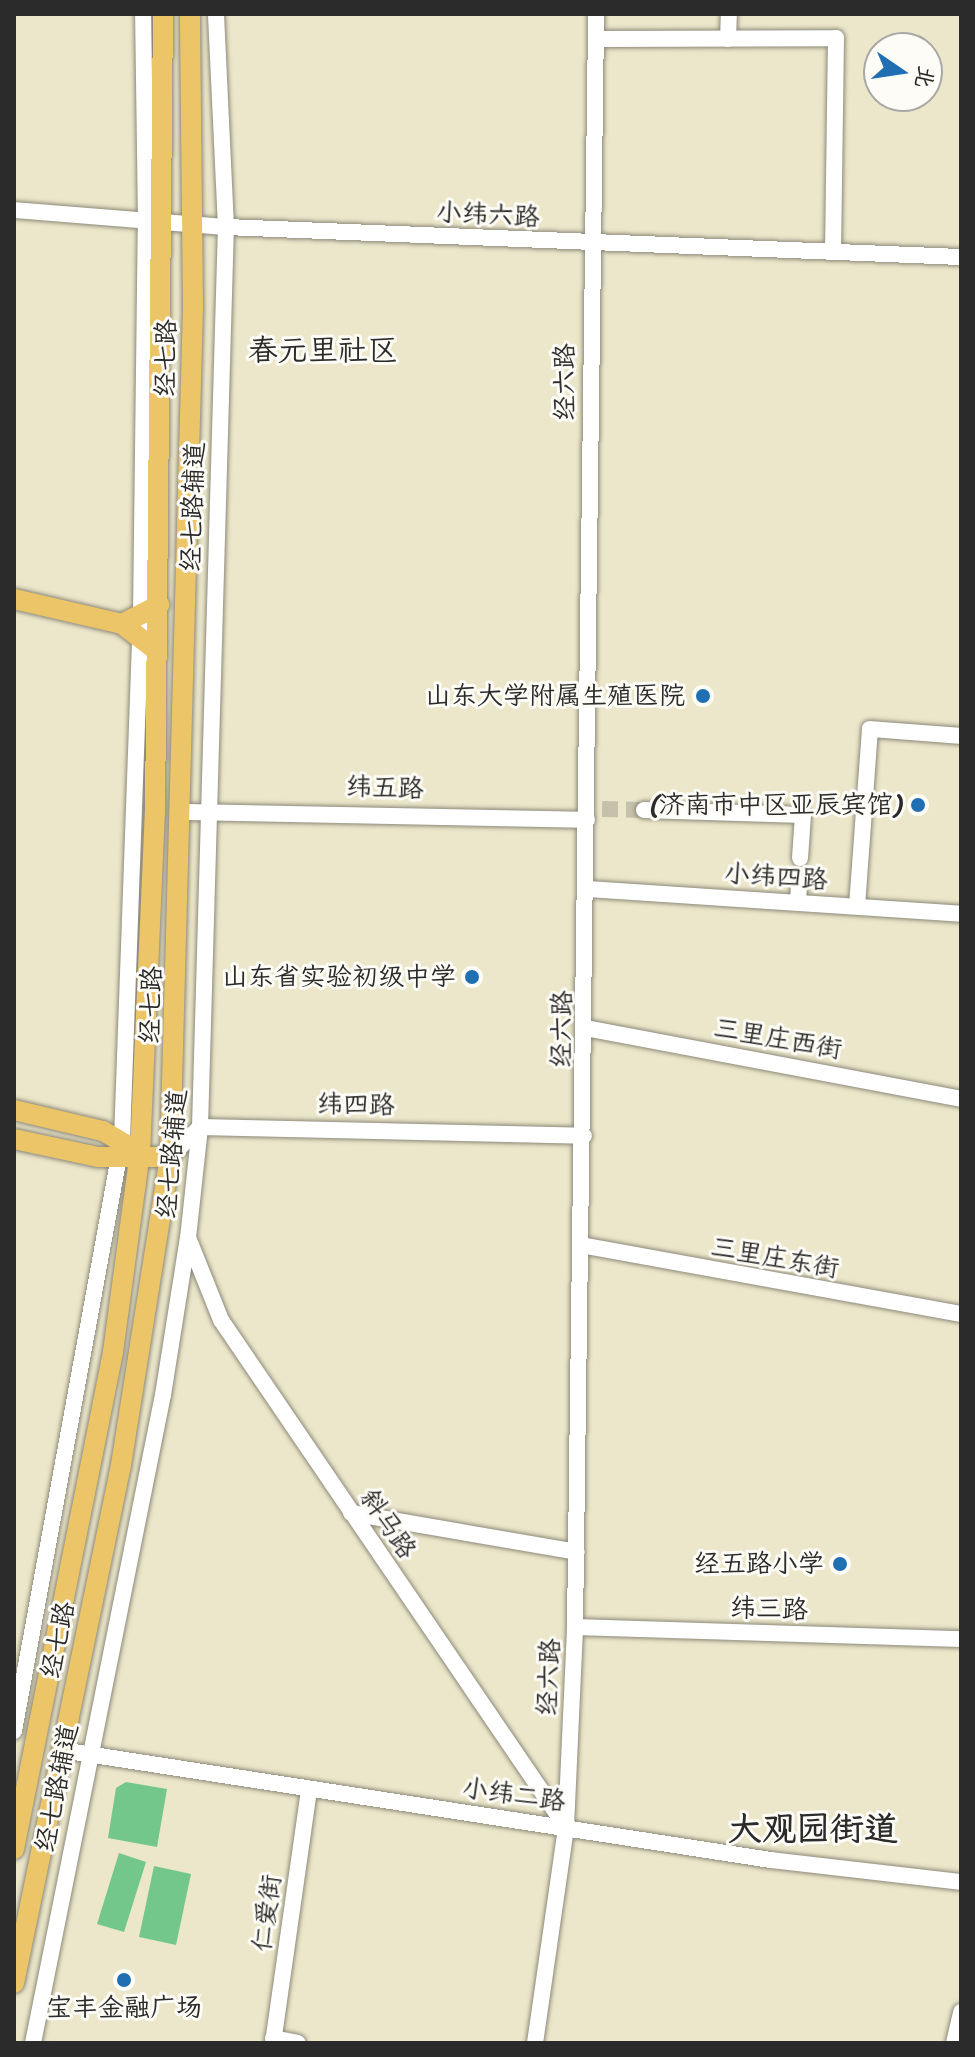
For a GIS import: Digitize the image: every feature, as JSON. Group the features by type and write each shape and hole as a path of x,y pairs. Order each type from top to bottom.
{"main road":[{"name":"经七路","path":"14,1849 113,1352 157,651 150,610 155,223 163,14"},
{"name":"经七路","path":"14,1983 121,1465 170,1157 183,812 194,225 190,14"},
{"path":"14,599 122,624 157,651"},
{"path":"122,624 150,610"},
{"path":"14,1110 127,1150"},
{"path":"14,1139 170,1157"},
{"path":"14,1758 27,1781"}],"street":[{"path":"143,14 155,223"},
{"name":"经七路辅道","path":"33,2043 88,1752 163,1395 188,1238 200,1127 226,227 216,14"},
{"name":"经六路","path":"535,2043 566,1827 575,1627 592,812 592,244 596,14"},
{"path":"728,39 729,14"},
{"path":"596,39 836,38 833,252"},
{"name":"小纬六路","path":"14,210 226,227 961,257"},
{"name":"经七路辅道","path":"14,1731 127,1150 139,638 150,610"},
{"path":"857,906 870,729 961,736"},
{"path":"644,810 803,815 800,858"},
{"name":"纬五路","path":"183,812 592,812"},
{"path":"798,903 799,884"},
{"name":"小纬四路","path":"588,889 961,914"},
{"name":"三里庄西街","path":"586,1028 961,1099"},
{"path":"170,1157 200,1127"},
{"name":"纬四路","path":"200,1127 584,1136"},
{"name":"斜马路","path":"188,1238 221,1320 566,1827"},
{"name":"三里庄东街","path":"581,1245 961,1314"},
{"path":"351,1513 577,1552"},
{"name":"纬三路","path":"575,1627 961,1639"},
{"name":"小纬二路","path":"61,1750 771,1860 961,1882"},
{"name":"仁爱街","path":"273,2041 309,1790"},
{"path":"954,2043 961,2012"},
{"path":"273,2041 298,2043"}],"green space":[{"path":"126,1782 167,1789 157,1847 108,1838 116,1788"},
{"path":"119,1853 146,1862 124,1932 97,1924"},
{"path":"154,1866 191,1874 176,1945 139,1937"}],"tunnel":[{"path":"602,809 644,810"},
{"path":"799,884 800,858"}],"place":[{"name":"山东大学附属生殖医院","path":"703,696"},
{"name":"(济南市中区亚辰宾馆)","path":"918,805"},
{"name":"山东省实验初级中学","path":"472,977"},
{"name":"经五路小学","path":"840,1564"},
{"name":"宝丰金融广场","path":"124,1980"}],"district":[{"name":"春元里社区","path":"323,350"},
{"name":"大观园街道","path":"813,1830"}]}
